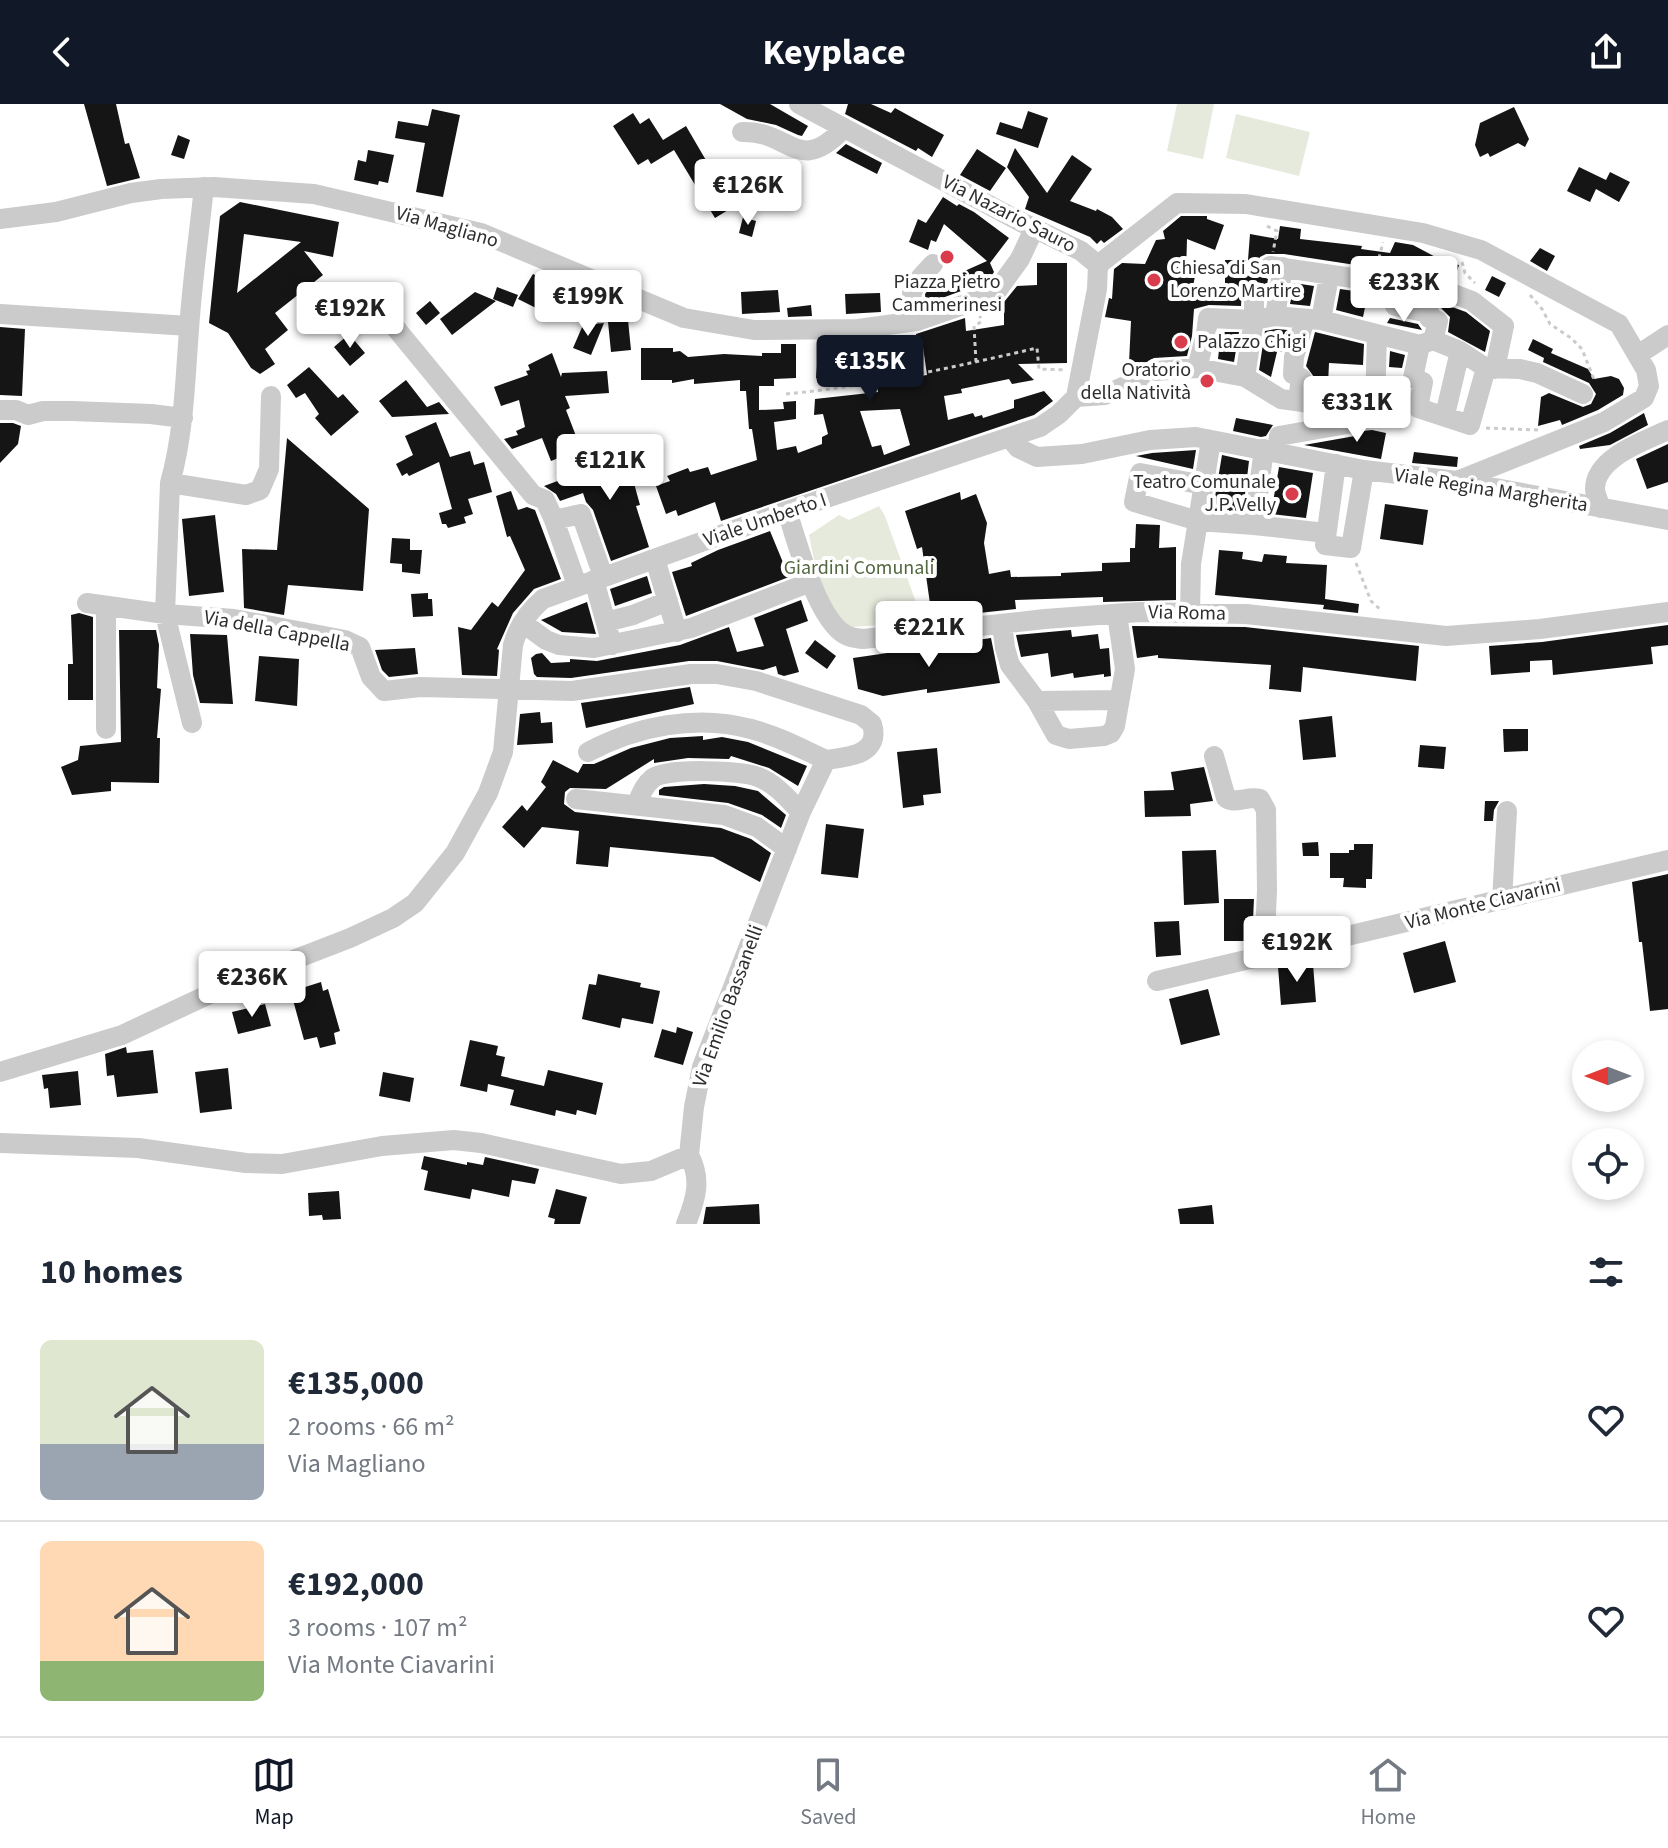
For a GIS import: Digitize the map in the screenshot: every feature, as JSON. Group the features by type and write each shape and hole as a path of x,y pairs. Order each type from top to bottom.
{"street":[{"name":"Via Nazario Sauro","path":"799,104 1081,251 1098,265 1097,289 1076,397"},
{"path":"742,132 757,132 805,152 824,146 844,128"},
{"path":"192,723 165,614 170,483 183,418 204,187"},
{"name":"Via Magliano","path":"0,219 56,212 146,190 204,187 314,194 481,233 684,318 754,330 858,329 917,321 977,300 996,292 1020,259 1034,229"},
{"path":"1098,265 1177,203 1246,204 1387,227 1481,250 1619,324 1639,354 1648,378 1648,391 1644,398 1604,422 1457,481"},
{"path":"917,321 910,294 914,284 933,264"},
{"path":"1275,316 1276,267 1373,281"},
{"path":"1409,274 1433,286 1472,301 1504,326 1470,425 1418,408 1423,382 1413,378 1426,342 1438,321 1399,298 1409,274"},
{"path":"1298,400 1301,378 1293,374 1294,357 1313,320 1329,276"},
{"path":"1424,312 1433,286"},
{"path":"1245,377 1254,320 1254,294"},
{"path":"0,314 189,326"},
{"path":"1197,368 1208,318 1254,320 1275,316 1313,320 1426,342 1460,351 1490,368 1537,373 1583,394"},
{"path":"394,326 533,495 545,500 554,520 581,514 591,580 612,645"},
{"path":"1076,397 1105,395 1148,375 1197,368 1245,377 1281,399 1310,403 1316,412 1363,418 1380,416 1379,407 1375,405 1377,334"},
{"path":"1639,354 1668,335"},
{"path":"1445,415 1460,351"},
{"path":"170,483 239,494 253,494 260,490 269,469 271,396"},
{"name":"Viale Umberto I","path":"0,1072 122,1035 231,984 350,938 393,918 415,903 455,853 488,793 503,752 513,645 523,623 543,599 787,511 1040,427 1076,397"},
{"path":"0,410 16,410 28,415 43,411 72,411 183,418"},
{"path":"1254,525 1271,451 1279,436 1351,424 1363,418"},
{"path":"1601,508 1595,489 1599,473 1616,455 1668,430"},
{"name":"Viale Regina Margherita","path":"1010,438 1018,448 1037,457 1082,454 1150,440 1196,437 1364,470 1457,481 1668,520"},
{"path":"1190,613 1191,564 1211,440"},
{"path":"1336,464 1325,545 1351,548 1364,470"},
{"path":"1204,485 1140,473 1134,502 1198,521 1326,533"},
{"name":"Via Roma","path":"787,511 811,582 833,624 842,633 854,638 1117,614 1190,613 1246,614 1446,636 1540,629 1668,612"},
{"path":"655,559 677,632"},
{"path":"523,623 546,640 586,649 677,632 811,582"},
{"path":"606,622 668,601"},
{"name":"Via della Cappella","path":"106,729 97,604 165,614 234,619 354,644 362,651 371,677 384,691 420,687 507,690"},
{"path":"1002,624 1010,665 1037,701 1051,731 1060,738 1069,739 1111,733 1116,722 1125,662 1117,614"},
{"path":"507,690 582,690 691,674 734,676 861,715 869,721 874,734 872,743 865,751 826,760 754,729 709,724 639,729 588,752"},
{"path":"1037,701 1118,700"},
{"path":"1214,756 1226,798 1239,801 1260,799 1266,810 1264,956"},
{"name":"Via Emilio Bassanelli","path":"686,1224 697,1184 696,1169 689,1155 702,1067 801,812 826,760"},
{"path":"637,805 644,787 661,774 738,772 767,781 801,812"},
{"path":"576,799 734,818 757,827 787,849"},
{"path":"1502,900 1507,811"},
{"name":"Via Monte Ciavarini","path":"1157,981 1668,860"},
{"path":"0,1143 125,1147 246,1163 282,1164 382,1146 454,1140 481,1143 621,1174 651,1171 689,1155"}],"path":[{"path":"1264,225 1277,231 1276,267"},
{"path":"1373,281 1387,227"},
{"path":"1445,240 1464,264 1465,273 1480,286 1475,289"},
{"path":"1533,278 1527,279 1530,297 1542,309 1550,324 1582,349 1592,371 1595,388 1583,394"},
{"path":"976,362 974,326 981,322 977,300"},
{"path":"786,394 824,390 1037,348 1039,369 1082,371"},
{"path":"1470,425 1540,431 1542,427 1546,445"},
{"path":"1351,548 1371,601 1388,615"}],"green space":[{"path":"1177,104 1214,104 1203,159 1167,151"},
{"path":"1236,114 1310,132 1299,176 1226,158"},
{"name":"Giardini Comunali","path":"879,506 923,622 852,627 834,611 822,587 809,535 839,515 849,520"}],"building":[{"path":"84,104 116,104 125,144 129,143 140,178 107,186"},
{"path":"720,104 770,104 808,126 802,136 798,135 776,125 747,119"},
{"path":"848,104 871,104 891,113 895,108 944,135 932,157 845,114"},
{"path":"1514,107 1529,139 1525,147 1518,143 1490,157 1488,153 1480,157 1475,145 1480,123"},
{"path":"432,109 460,115 443,197 416,192 425,143 395,138 398,121 428,126"},
{"path":"1028,111 1048,118 1038,148 996,134 1000,122 1022,129"},
{"path":"633,113 640,124 649,118 663,140 686,126 714,174 718,171 738,204 715,218 674,150 651,164 648,159 638,165 613,126"},
{"path":"178,135 190,140 184,159 171,155"},
{"path":"846,144 882,163 877,174 836,153"},
{"path":"1015,148 1047,193 1072,155 1092,169 1070,201 1097,209 1112,217 1123,229 1104,243 1101,240 1097,244 1090,237 1025,209 1029,197 1007,167"},
{"path":"977,149 1006,168 990,191 960,175"},
{"path":"368,150 394,155 388,183 379,181 378,185 354,180 358,160 366,162"},
{"path":"1579,167 1606,180 1610,172 1630,182 1619,202 1596,189 1590,202 1567,191"},
{"path":"943,197 974,212 1009,238 990,263 994,272 988,281 926,304 925,294 931,286 987,261 944,224 936,242 931,240 928,250 909,242 918,219 926,223"},
{"path":"240,202 339,222 333,257 304,251 323,275 275,313 288,330 265,349 275,364 260,374 251,368 228,333 209,323 220,216","holes":["244,234 301,242 237,293"]},
{"path":"1181,216 1207,216 1207,219 1224,225 1215,250 1187,239 1186,273 1195,276 1192,292 1225,296 1225,260 1248,260 1250,234 1278,239 1280,226 1301,229 1300,239 1362,246 1361,249 1390,253 1395,242 1413,245 1443,261 1459,265 1454,280 1407,261 1397,269 1391,287 1385,285 1382,271 1375,268 1266,254 1260,257 1257,265 1261,276 1268,279 1266,290 1261,283 1253,281 1242,288 1241,306 1209,305 1194,309 1187,356 1154,358 1144,367 1128,370 1131,321 1105,317 1109,298 1112,299 1114,269 1122,263 1145,264 1156,240 1165,239 1163,231"},
{"path":"743,217 756,221 752,237 739,233"},
{"path":"1540,248 1555,256 1547,271 1530,261"},
{"path":"1037,263 1067,263 1067,363 1018,364 1034,380 1012,384 1009,379 961,389 962,393 944,396 948,420 973,413 975,417 982,415 983,418 1014,408 1014,400 1044,391 1053,401 1034,415 721,521 715,502 678,516 676,510 666,514 656,486 670,481 667,476 688,468 690,472 708,467 711,475 757,460 752,429 749,429 746,391 740,391 740,380 694,384 694,379 672,383 672,380 641,380 641,348 673,348 673,352 680,351 688,357 724,354 762,356 762,353 781,353 781,344 796,344 796,378 774,379 774,386 759,386 759,410 784,409 783,402 796,401 796,419 774,422 777,450 796,446 798,453 822,444 822,437 828,434 823,414 814,415 815,399 878,392 878,384 927,375 922,340 917,341 916,334 965,318 966,331 1004,325 1004,302 1017,286 1037,285","holes":["900,409 910,445 884,455 881,445 872,447 860,411"]},
{"path":"533,274 553,285 538,309 518,299"},
{"path":"1492,276 1506,283 1499,297 1485,290"},
{"path":"1294,283 1314,286 1310,306 1290,304"},
{"path":"497,287 518,295 513,307 493,299"},
{"path":"1340,289 1368,293 1363,317 1336,310"},
{"path":"778,290 780,312 742,314 741,292"},
{"path":"475,292 496,301 452,335 440,319"},
{"path":"880,293 881,312 846,314 845,294"},
{"path":"430,301 440,313 426,325 416,313"},
{"path":"1441,303 1466,312 1490,331 1485,352 1448,332 1450,317 1441,308"},
{"path":"811,305 812,316 788,317 787,308"},
{"path":"1390,318 1418,324 1422,330 1387,323"},
{"path":"628,320 631,350 611,352 608,322"},
{"path":"604,323 591,355 573,348 583,325"},
{"path":"0,327 25,329 22,396 0,395"},
{"path":"1288,330 1282,352 1277,352 1271,377 1259,370 1265,331"},
{"path":"1221,332 1239,332 1234,362 1218,359"},
{"path":"1315,332 1364,344 1363,365 1329,363 1328,384 1314,377 1306,366"},
{"path":"349,334 365,353 350,366 334,347"},
{"path":"1533,339 1553,349 1551,353 1588,369 1594,379 1611,376 1619,379 1624,388 1623,395 1598,410 1562,425 1560,420 1538,426 1541,397 1549,393 1583,407 1591,404 1596,394 1589,383 1543,362 1544,358 1528,350"},
{"path":"875,348 878,377 816,378 818,354 848,356 847,351"},
{"path":"1390,351 1405,355 1402,368 1389,367"},
{"path":"552,353 561,377 562,373 607,371 609,393 565,396 570,408 566,410 581,449 551,461 542,438 512,449 504,439 518,435 516,431 525,427 519,400 501,406 494,387 528,375 528,365"},
{"path":"309,367 338,398 343,394 359,412 331,436 315,418 319,414 305,393 296,398 287,385"},
{"path":"406,380 427,407 439,402 449,414 392,417 379,401"},
{"path":"1644,413 1648,425 1610,445 1580,449 1579,446 1610,433"},
{"path":"1236,418 1273,425 1266,436 1261,437 1233,431"},
{"path":"436,422 450,457 470,451 474,465 484,462 492,492 468,499 473,514 464,517 466,523 448,528 442,524 439,513 452,509 439,462 409,476 407,473 402,476 396,464 413,455 405,436"},
{"path":"0,423 21,426 18,444 0,463"},
{"path":"1372,430 1386,433 1381,459 1304,445 1355,436"},
{"path":"287,438 369,509 363,591 288,585 284,615 244,608 242,549 277,550"},
{"path":"1668,444 1668,482 1647,489 1636,459"},
{"path":"624,447 640,505 636,506 649,547 611,561 593,510 583,493 560,501 544,486 606,463 603,453"},
{"path":"1196,450 1193,469 1136,456 1152,453"},
{"path":"1414,452 1458,457 1457,467 1412,463"},
{"path":"1222,455 1249,461 1243,511 1213,509"},
{"name":"Teatro Comunale J.P. Velly","path":"1279,467 1313,473 1306,518 1271,514"},
{"path":"511,491 518,510 527,507 535,510 561,579 534,589 513,613 497,649 497,676 462,675 458,627 471,630 492,602 498,607 525,570 510,536 507,537 496,496"},
{"path":"960,492 961,500 976,494 987,523 984,543 989,574 1010,570 1011,577 1061,576 1061,573 1102,571 1102,563 1130,562 1130,548 1135,548 1136,524 1160,525 1159,548 1176,547 1176,600 1103,602 1103,597 1015,600 1016,609 932,618 922,547 917,549 905,511"},
{"path":"1385,504 1428,510 1423,545 1380,539"},
{"path":"215,515 224,592 189,596 182,519"},
{"path":"770,531 789,577 686,616 672,572 692,566 691,563 718,550"},
{"path":"392,538 410,539 410,550 422,550 420,574 402,572 402,564 390,563"},
{"path":"1219,550 1243,552 1242,559 1262,562 1264,554 1287,556 1286,563 1327,565 1325,599 1359,604 1358,613 1323,609 1324,605 1215,595"},
{"path":"647,576 652,593 615,606 610,589"},
{"path":"428,593 428,599 432,599 433,616 413,617 411,594"},
{"path":"801,600 808,621 786,629 799,672 784,676 778,674 776,666 763,670 717,661 689,661 571,678 537,677 534,674 531,658 536,654 542,653 551,663 570,662 570,659 597,661 680,645 729,627 737,652 764,646 754,618"},
{"path":"587,602 596,634 562,632 541,620"},
{"path":"79,613 93,617 93,700 68,700 68,664 73,664 71,615"},
{"path":"1668,625 1668,645 1651,647 1653,664 1553,675 1552,660 1530,661 1530,672 1491,675 1489,646"},
{"path":"1132,626 1245,627 1419,646 1416,681 1303,667 1301,692 1269,689 1271,665 1158,658 1158,655 1137,658"},
{"path":"119,630 156,630 159,645 157,688 161,689 157,738 160,738 159,783 111,782 111,791 72,795 61,767 78,760 80,746 121,742"},
{"path":"1071,630 1072,637 1098,634 1100,649 1109,648 1111,676 1074,678 1073,673 1051,677 1048,653 1021,657 1016,635"},
{"path":"190,634 227,635 233,704 200,703 193,675"},
{"path":"991,638 1000,683 883,696 858,689 853,658"},
{"path":"815,640 836,656 827,669 805,653"},
{"path":"415,648 418,674 389,677 382,670 375,650"},
{"path":"259,656 299,659 297,706 255,701"},
{"path":"690,687 694,704 586,728 581,703"},
{"path":"540,712 541,723 552,722 553,743 517,745 520,714"},
{"path":"1332,716 1336,757 1303,760 1299,720"},
{"path":"1503,729 1528,729 1528,751 1504,752"},
{"path":"703,736 703,740 722,737 748,742 807,766 798,786 769,768 731,756 729,759 688,758 654,763 654,759 606,789 570,788 565,792 564,804 575,812 721,828 751,839 771,853 760,882 713,857 610,847 608,867 576,864 579,831 542,827 524,848 502,827 522,805 527,811 546,787 541,782 553,760 578,773 583,764 594,764 631,748 670,738"},
{"path":"1420,745 1446,747 1444,769 1418,767"},
{"path":"937,748 941,793 923,795 924,805 903,808 897,752"},
{"path":"1204,767 1213,801 1190,804 1191,816 1145,817 1144,791 1174,790 1171,772"},
{"path":"704,784 758,791 786,815 781,828 762,815 728,803 659,795 659,790 664,787"},
{"path":"1485,801 1499,801 1493,821 1484,821"},
{"path":"826,824 864,829 858,878 821,874"},
{"path":"1318,842 1319,856 1303,856 1302,843"},
{"path":"1354,844 1373,844 1372,879 1366,879 1366,888 1343,887 1344,878 1330,878 1330,853 1349,853 1349,850 1354,850"},
{"path":"1216,850 1219,903 1184,905 1182,851"},
{"path":"1668,874 1668,1009 1650,1011 1632,882"},
{"path":"1224,899 1254,899 1252,941 1224,941"},
{"path":"1179,921 1181,955 1156,957 1154,922"},
{"path":"1445,941 1456,982 1414,993 1403,953"},
{"path":"1313,964 1316,1002 1281,1005 1278,967"},
{"path":"598,974 641,983 640,987 660,991 653,1024 622,1018 620,1028 582,1019 589,984 596,985"},
{"path":"321,982 323,991 328,989 340,1031 334,1033 336,1044 320,1048 317,1037 304,1040 293,1000 305,997 302,988"},
{"path":"1208,989 1220,1035 1181,1045 1169,999"},
{"path":"265,1004 271,1026 238,1034 232,1012"},
{"path":"677,1027 693,1032 683,1065 654,1057 662,1029 676,1033"},
{"path":"470,1040 498,1046 496,1055 505,1057 501,1076 544,1086 548,1070 603,1083 596,1115 577,1110 576,1115 556,1110 555,1116 510,1105 514,1090 488,1084 487,1092 460,1086"},
{"path":"126,1047 127,1053 153,1050 158,1093 117,1097 114,1075 107,1076 105,1054"},
{"path":"228,1068 232,1109 200,1113 195,1072"},
{"path":"78,1071 81,1105 50,1108 48,1088 44,1089 42,1075"},
{"path":"383,1072 414,1078 410,1102 379,1096"},
{"path":"424,1156 467,1165 467,1162 483,1165 485,1157 539,1169 535,1184 512,1180 509,1197 472,1189 470,1199 424,1190 428,1171 421,1169"},
{"path":"556,1189 587,1197 580,1224 554,1224 555,1219 548,1217"},
{"path":"339,1191 341,1219 323,1220 322,1215 309,1216 308,1193"},
{"path":"759,1204 760,1224 703,1224 706,1207"},
{"path":"1212,1205 1214,1224 1180,1224 1178,1209"}],"place":[{"name":"Piazza Pietro Cammerinesi","path":"947,257"},
{"name":"Chiesa di San Lorenzo Martire","path":"1154,280"},
{"name":"Palazzo Chigi","path":"1181,342"},
{"name":"Oratorio della Natività","path":"1207,381"},
{"name":"Teatro Comunale J.P. Velly","path":"1292,494"}]}
